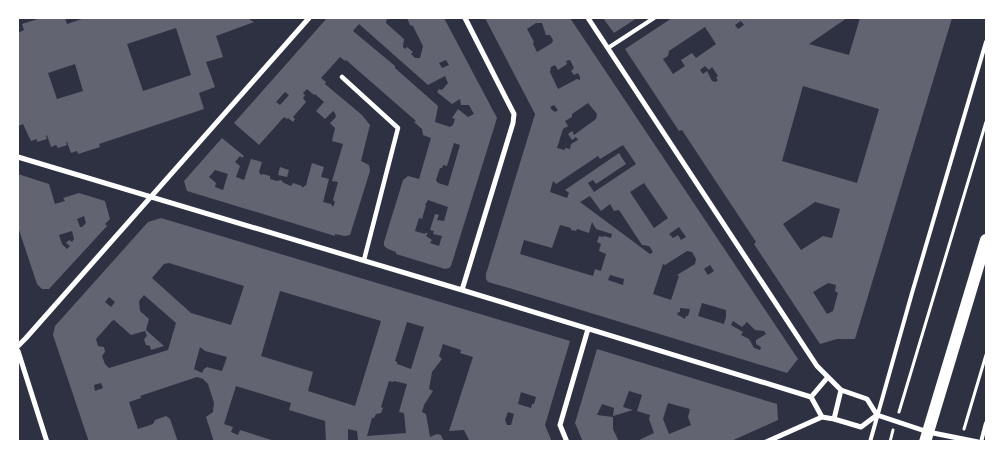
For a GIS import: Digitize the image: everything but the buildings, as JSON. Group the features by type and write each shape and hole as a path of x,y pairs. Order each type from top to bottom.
{"main road":[{"path":"927,437 986,240"}],"street":[{"path":"18,346 309,18"},
{"path":"462,290 513,123 514,114 465,18"},
{"path":"588,18 817,366 842,390 867,399 877,415 896,421 927,437 980,442"},
{"path":"342,78 398,128 364,260"},
{"path":"18,157 364,260 811,397 822,417"},
{"path":"567,442 560,425 588,329"},
{"path":"18,351 47,442"},
{"path":"811,397 828,377"},
{"path":"834,419 842,390"},
{"path":"766,442 822,417 861,427 877,415"}],"lane":[{"path":"608,48 654,18"},
{"path":"870,442 986,42"},
{"path":"980,442 986,423"}],"path":[{"path":"890,442 986,122"},
{"path":"969,411 986,355"}]}
